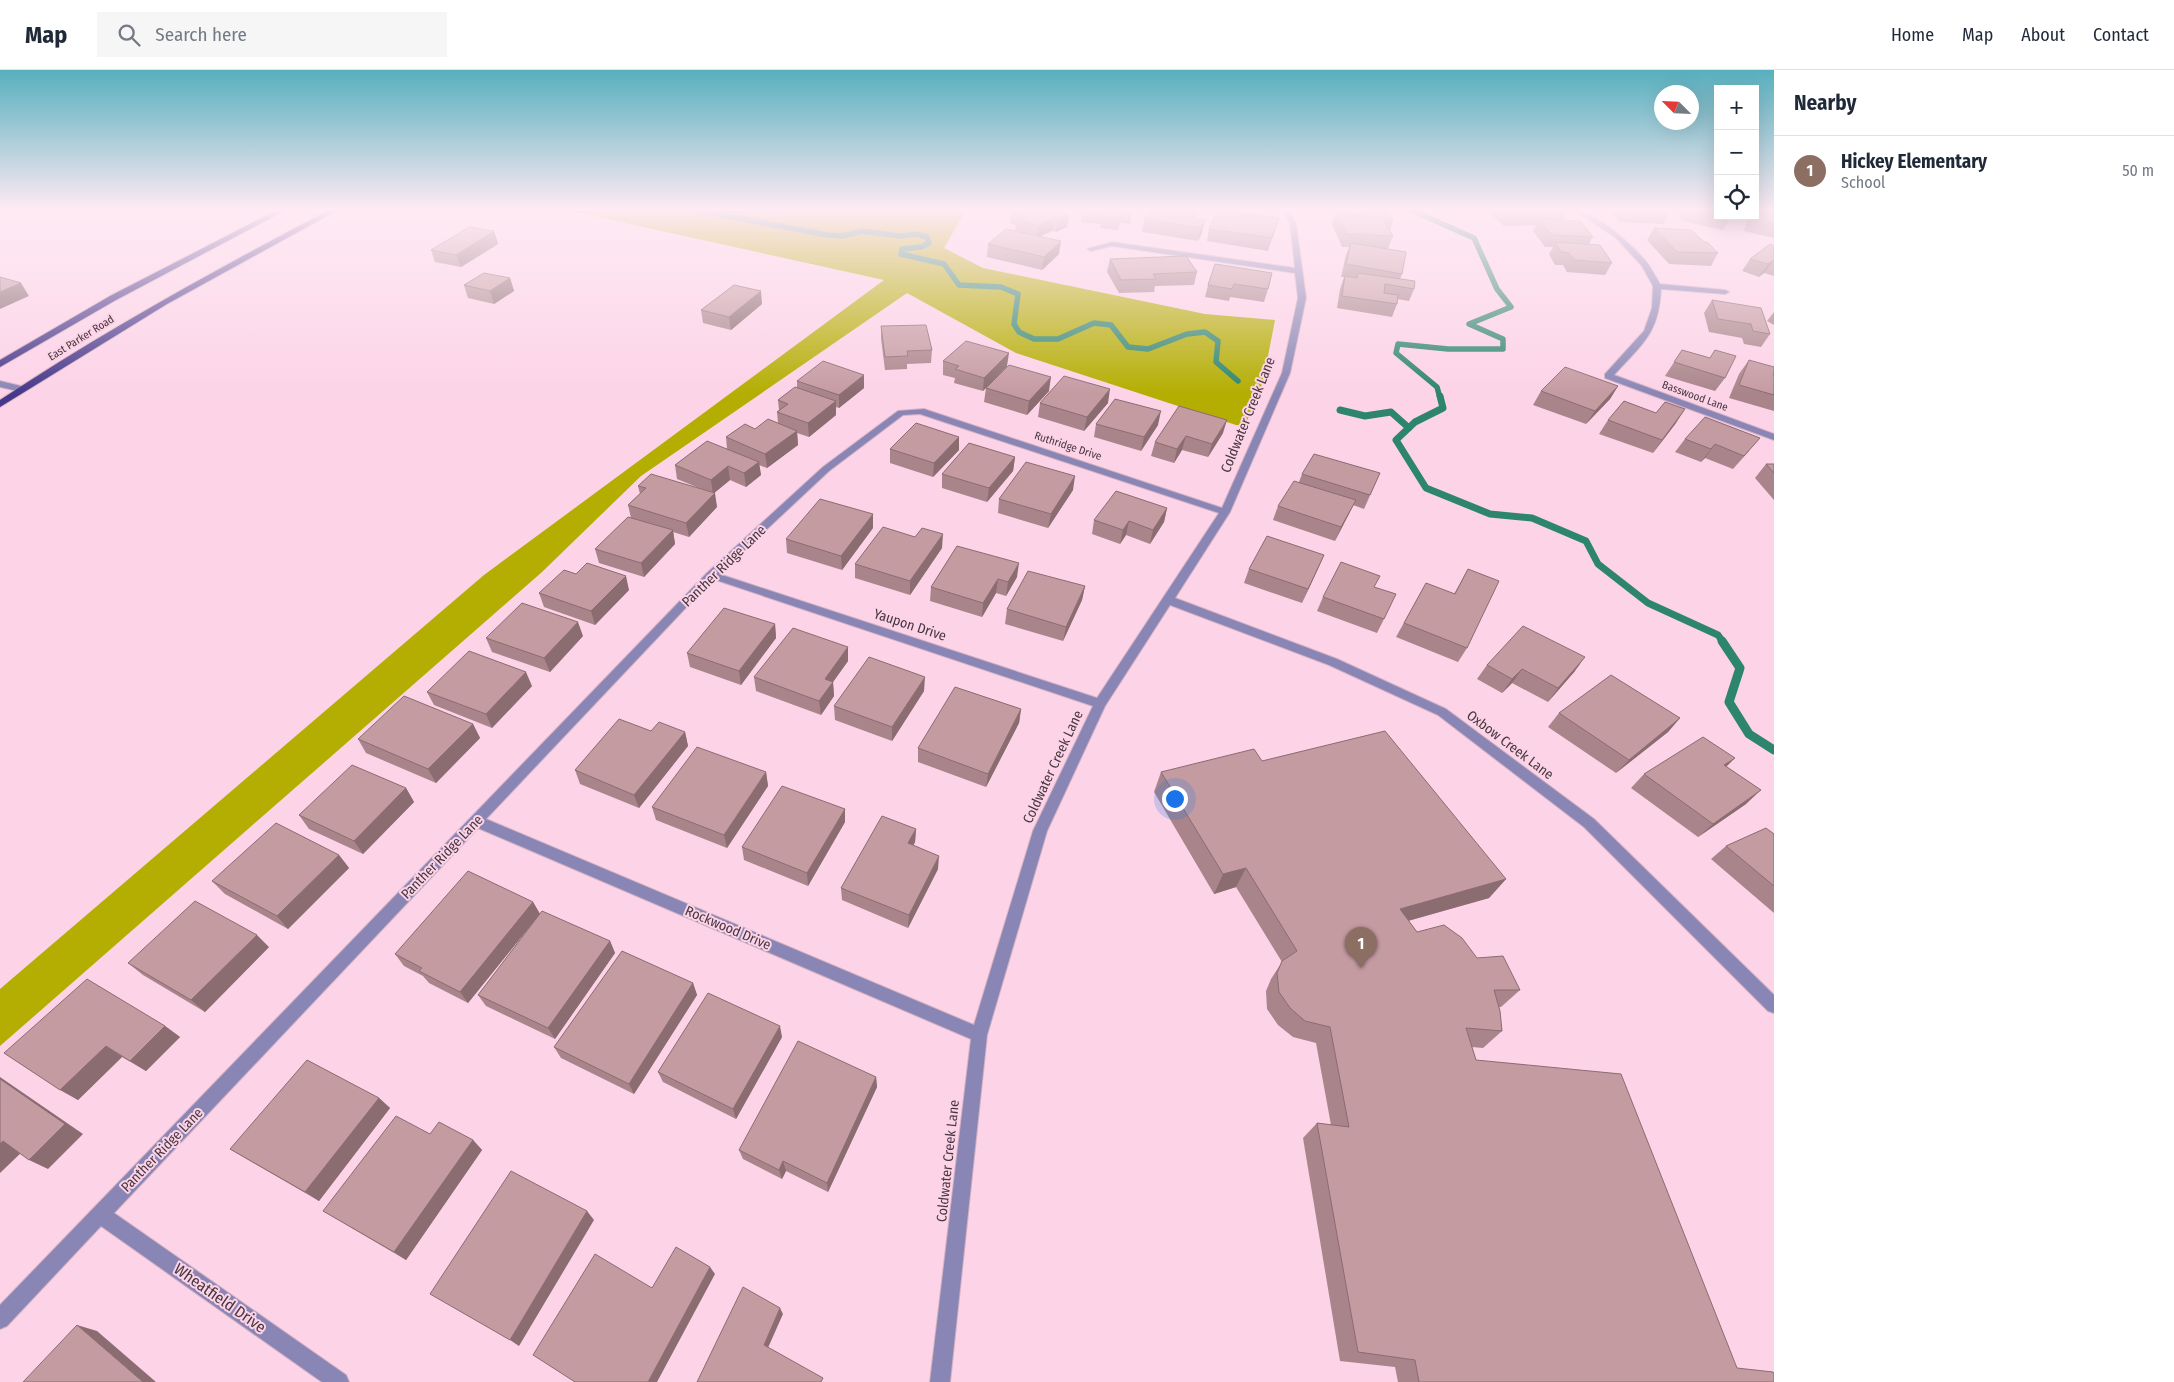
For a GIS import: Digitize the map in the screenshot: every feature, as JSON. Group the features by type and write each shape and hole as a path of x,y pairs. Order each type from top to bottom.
{"main road":[{"name":"East Parker Road","path":"0,364 113,298 165,271"},
{"name":"East Parker Road","path":"0,404 96,341 220,271"}],"street":[{"name":"Coldwater Creek Lane","path":"940,1382 979,1034 1040,831 1100,704 1225,512 1286,373 1302,298 1298,271"},
{"path":"1649,271 1658,286 1725,292"},
{"name":"Basswood Lane","path":"1658,286 1656,308 1648,332 1608,376 1774,437"},
{"path":"0,384 22,389"},
{"name":"Ruthridge Drive","path":"901,413 921,411 1225,512"},
{"name":"Panther Ridge Lane","path":"0,1319 711,575 826,470 901,413"},
{"name":"Yaupon Drive","path":"711,575 1100,704"},
{"name":"Oxbow Creek Lane","path":"1169,600 1333,662 1442,712 1589,823 1774,1006"},
{"name":"Rockwood Drive","path":"477,821 979,1034"},
{"name":"Wheatfield Drive","path":"101,1215 339,1382"}],"shaded area":[{"path":"844,271 999,271 1205,314 1275,320 1263,382 1245,426 1236,425 1016,353 907,293 641,476 542,572 0,1046 0,989 484,575 884,280"}],"building":[{"path":"1116,271 1197,272 1153,274 1156,279 1121,280"},
{"path":"1213,271 1272,273 1268,289 1234,284 1232,289 1208,285"},
{"path":"1386,271 1403,271 1402,274"},
{"path":"484,273 510,278 490,291 464,285"},
{"path":"1358,273 1415,281 1414,289 1385,284 1384,293 1398,295 1397,304 1342,296 1345,276 1357,278"},
{"path":"0,277 21,283 0,292"},
{"path":"734,285 761,291 729,317 701,310"},
{"path":"1712,300 1761,308 1770,334 1753,331 1751,324 1718,319"},
{"path":"926,325 932,350 907,351 908,356 885,357 881,326"},
{"path":"966,341 1009,353 984,378 955,369 959,366 943,361"},
{"path":"1682,350 1710,358 1715,350 1736,356 1725,378 1674,362"},
{"path":"1749,360 1774,367 1774,395 1739,385"},
{"path":"823,361 864,375 839,395 797,381"},
{"path":"1009,365 1051,377 1029,401 986,388"},
{"path":"1565,367 1618,386 1595,411 1541,391"},
{"path":"1064,376 1110,389 1087,417 1040,403"},
{"path":"795,387 836,401 808,423 777,412 788,404 778,400"},
{"path":"1115,399 1161,411 1144,437 1096,424"},
{"path":"1624,401 1656,413 1665,402 1685,409 1662,440 1608,420"},
{"path":"1179,406 1227,420 1212,444 1186,436 1177,449 1155,442"},
{"path":"1705,417 1760,438 1744,456 1715,444 1711,449 1685,439"},
{"path":"768,419 797,431 765,454 726,437 745,424 755,429"},
{"path":"916,423 959,437 934,463 890,449"},
{"path":"707,441 759,462 744,473 728,466 711,480 675,465"},
{"path":"969,443 1015,457 989,488 942,474"},
{"path":"1314,454 1380,473 1370,495 1302,474"},
{"path":"1026,462 1075,476 1051,514 999,499"},
{"path":"1766,464 1774,464 1774,473"},
{"path":"651,474 715,493 686,523 628,505 646,488 638,486"},
{"path":"1294,481 1356,500 1341,527 1278,506"},
{"path":"1116,491 1167,508 1153,530 1129,521 1123,530 1094,520"},
{"path":"820,499 873,514 841,556 786,539"},
{"path":"628,517 673,530 641,563 595,549"},
{"path":"883,527 915,537 922,528 943,534 910,581 855,564"},
{"path":"1267,536 1324,555 1308,589 1249,569"},
{"path":"957,546 1019,563 1008,582 998,579 983,603 931,587"},
{"path":"1341,562 1380,576 1374,587 1396,594 1384,619 1323,597"},
{"path":"587,563 626,576 591,611 539,593 564,570 576,574"},
{"path":"1468,569 1499,581 1467,648 1404,623 1426,583 1455,594"},
{"path":"1028,571 1085,586 1066,627 1007,609"},
{"path":"522,603 578,622 544,658 486,638"},
{"path":"724,608 775,624 739,671 687,653"},
{"path":"1523,626 1585,657 1558,688 1522,669 1512,679 1487,665"},
{"path":"793,628 848,647 825,679 833,682 819,701 754,677"},
{"path":"469,651 526,672 486,714 427,692"},
{"path":"869,657 925,677 892,727 834,706"},
{"path":"1611,675 1680,718 1629,760 1559,713"},
{"path":"955,687 1021,709 988,774 918,748"},
{"path":"404,696 473,724 428,769 358,739"},
{"path":"619,719 651,731 659,722 685,732 634,795 575,770"},
{"path":"1385,731 1506,879 1400,909 1417,932 1444,925 1462,938 1477,958 1503,956 1520,990 1494,990 1500,1011 1502,1031 1466,1028 1476,1060 1621,1074 1737,1368 1773,1372 1774,1382 1419,1382 1415,1360 1358,1352 1317,1123 1349,1127 1330,1027 1305,1021 1290,1008 1279,992 1277,973 1282,961 1297,951 1246,868 1223,874 1161,772 1254,749 1262,761"},
{"path":"1703,737 1735,758 1724,765 1761,790 1713,824 1644,774"},
{"path":"697,747 766,772 724,835 652,807"},
{"path":"352,765 406,788 354,841 299,815"},
{"path":"782,786 845,809 807,873 742,847"},
{"path":"882,816 916,829 908,843 939,856 909,915 841,888"},
{"path":"276,823 339,855 277,916 212,881"},
{"path":"1766,828 1774,834 1774,886 1726,846"},
{"path":"468,871 533,902 460,992 419,971 422,968 395,954"},
{"path":"195,901 257,935 191,1000 128,963"},
{"path":"542,911 610,941 548,1028 478,995"},
{"path":"622,951 693,983 629,1084 554,1047"},
{"path":"87,979 165,1026 130,1061 106,1046 60,1090 4,1053"},
{"path":"708,993 780,1026 733,1109 658,1072"},
{"path":"798,1041 876,1077 827,1183 783,1161 779,1170 739,1150"},
{"path":"307,1060 379,1098 305,1192 230,1149"},
{"path":"0,1079 65,1124 29,1160 3,1141 0,1144"},
{"path":"396,1116 430,1134 439,1122 473,1140 394,1252 323,1211"},
{"path":"511,1171 587,1211 510,1340 430,1294"},
{"path":"676,1247 710,1267 648,1382 575,1382 533,1355 595,1254 652,1288"},
{"path":"743,1287 780,1308 764,1345 823,1378 821,1382 697,1382"},
{"path":"77,1325 143,1382 23,1382"}],"waterway":[{"path":"949,271 959,285 1001,287 1018,294 1014,324 1019,332 1034,339 1058,339 1094,323 1111,325 1128,347 1148,349 1187,334 1205,332 1218,341 1216,362 1238,381"},
{"path":"1440,398 1437,387 1396,353 1398,344 1448,349 1503,349 1503,339 1469,324 1511,307 1497,289 1489,271"},
{"path":"1409,428 1415,422 1443,408 1440,396"},
{"path":"1340,410 1365,416 1391,412 1409,428"},
{"path":"1409,428 1396,440 1426,488 1490,514 1532,518 1586,541 1598,564 1648,603 1718,635 1723,642"},
{"path":"1722,641 1740,668 1729,702 1749,734 1774,750"}],"place":[{"name":"Hickey Elementary","path":"1361,968"}]}
